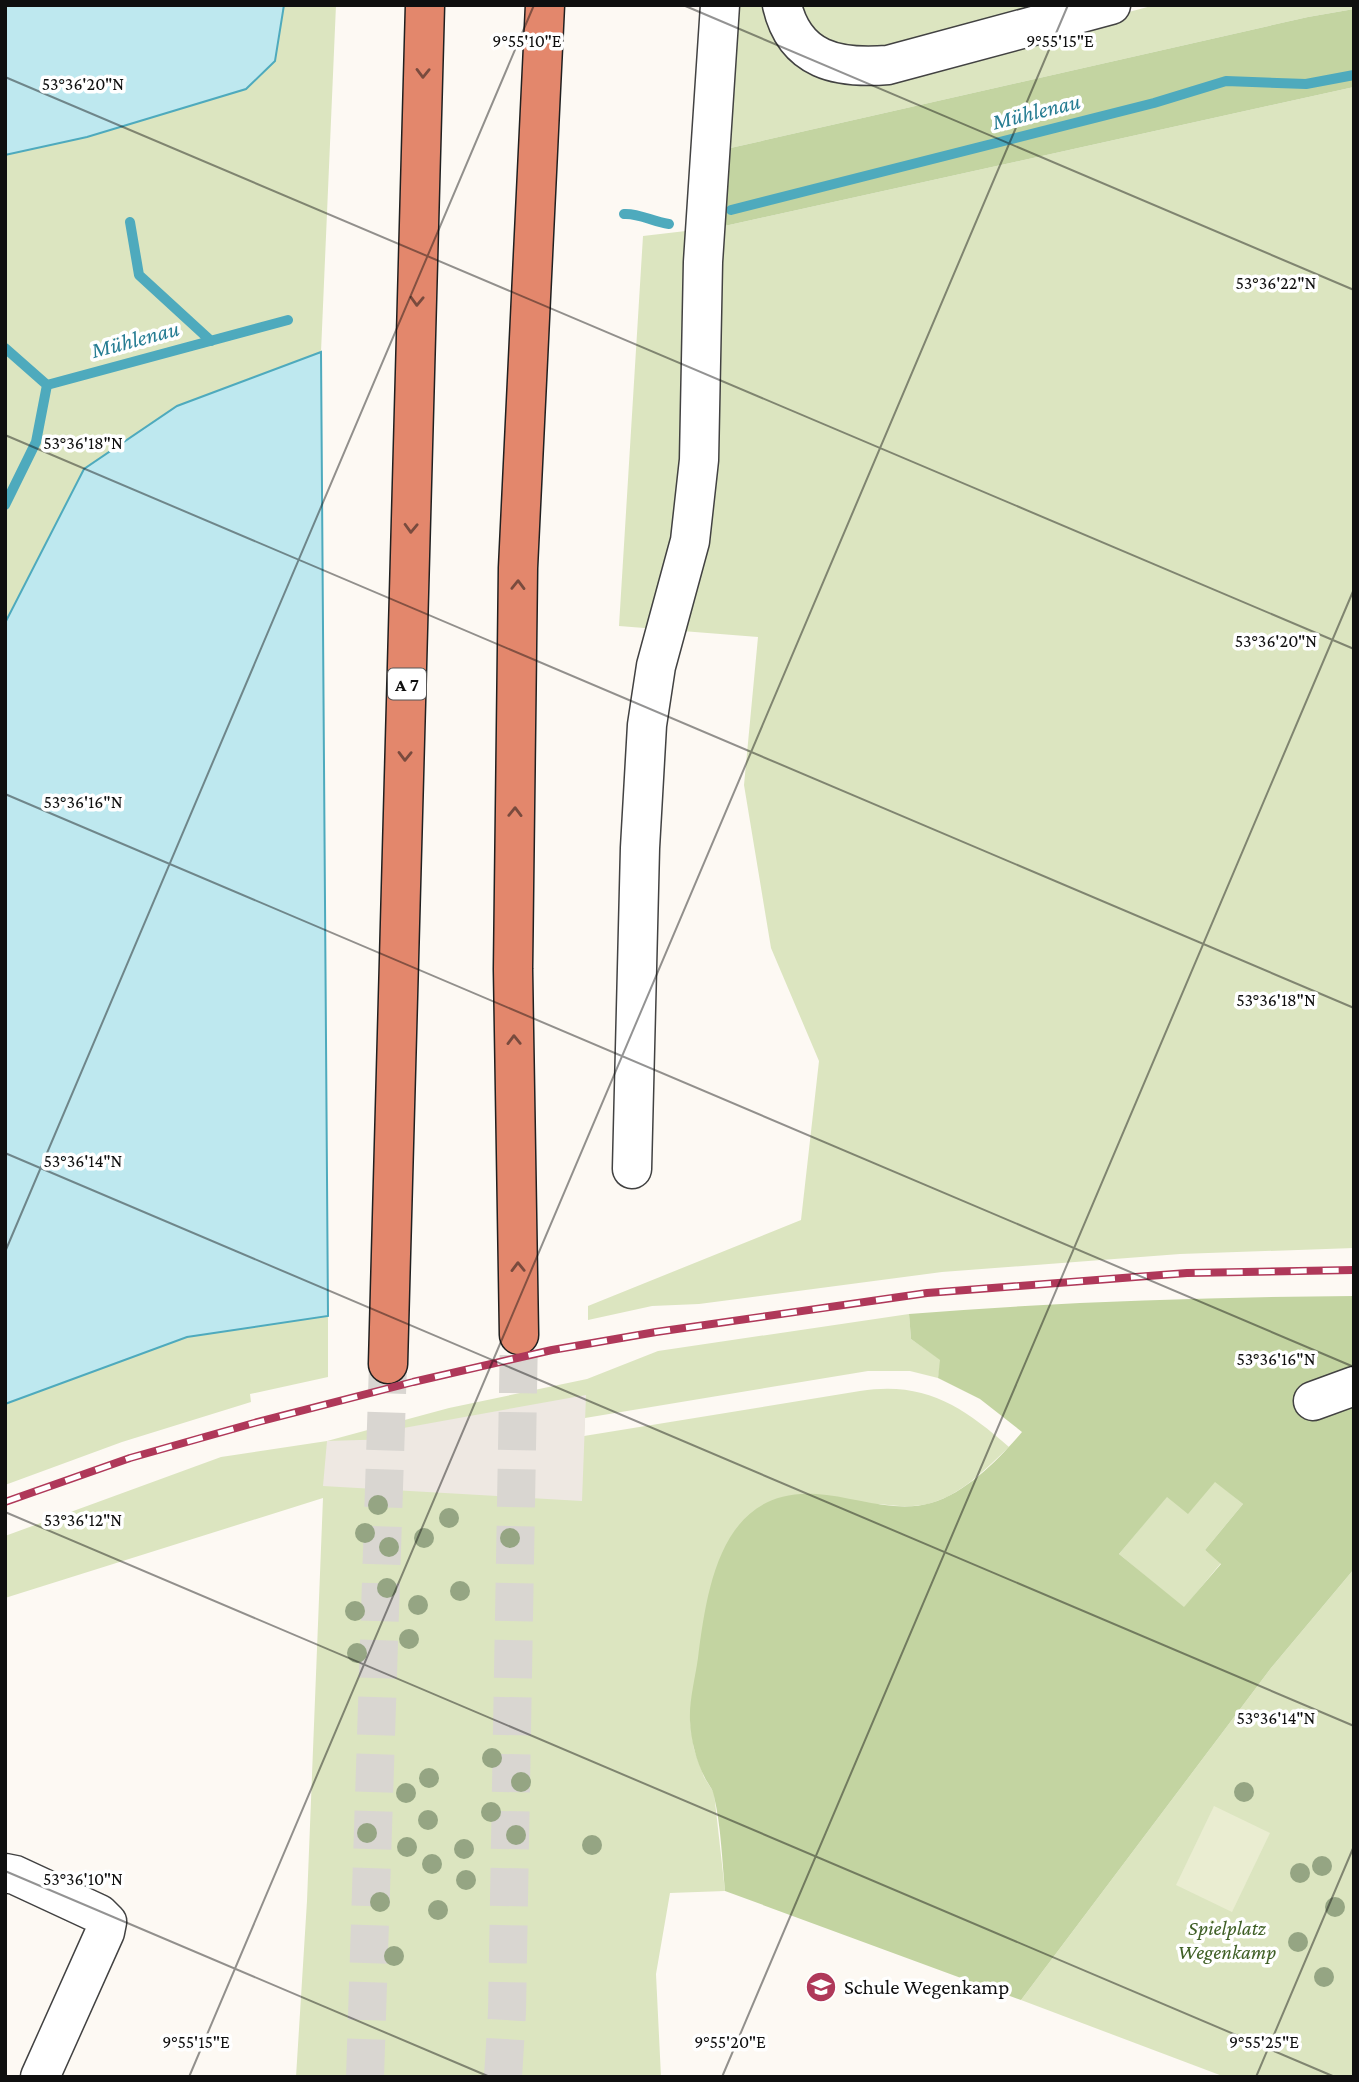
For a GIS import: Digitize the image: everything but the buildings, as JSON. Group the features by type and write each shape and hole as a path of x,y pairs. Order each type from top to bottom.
{"highway":[{"name":"A 7","path":"388,1364 425,5"},
{"path":"519,1335 513,969 518,568 545,5"}],"street":[{"path":"632,1169 640,848 648,725 656,666 690,541 699,460 703,262 720,5"},
{"path":"782,5 794,36 800,43 823,59 859,67 888,65 1111,5"},
{"path":"1313,1401 1354,1386"},
{"path":"5,1873 15,1875 99,1914 107,1922 105,1932 40,2077"}],"green space":[{"path":"284,5 336,5 321,352 177,406 5,623 5,155 87,137 275,61"},
{"path":"735,5 771,5 810,72 832,82 857,85 1155,5 1354,5 1354,9 1308,17 726,149"},
{"path":"794,5 1067,5 883,56 821,47"},
{"path":"1354,9 1354,87 720,227 726,149 1308,17"},
{"path":"1354,87 1354,1248 1180,1254 942,1272 699,1304 652,1306 588,1320 588,1306 801,1220 819,1061 771,948 744,785 758,637 619,626 643,236 720,227"},
{"path":"1354,1296 1354,1569 1271,1668 1021,2000 725,1891 720,1831 713,1791 694,1750 690,1713 702,1630 714,1573 725,1547 739,1525 759,1507 784,1496 830,1495 903,1507 931,1503 969,1483 992,1464 1022,1432 980,1399 938,1378 940,1360 911,1339 909,1314 1076,1303","holes":["1215,1482 1243,1504 1205,1550 1221,1564 1184,1607 1119,1554 1167,1497 1188,1514"]},
{"path":"909,1314 911,1339 941,1360 938,1378 910,1371 868,1371 585,1418 584,1436 860,1391 904,1390 941,1400 958,1409 1009,1447 965,1485 941,1500 913,1506 879,1504 690,1720 694,1749 704,1777 714,1793 725,1891 670,1893 656,1974 661,2077 296,2077 307,1901 323,1498 5,1598 5,1536 221,1457 327,1441 449,1408 587,1379 658,1351"},
{"path":"328,1316 328,1377 250,1394 251,1402 122,1442 5,1485 5,1404 187,1337"},
{"path":"1215,1481 1243,1504 1205,1550 1221,1563 1184,1608 1119,1554 1167,1496"},
{"name":"Spielplatz Wegenkamp","path":"1354,1569 1354,2077 1225,2077 1021,2000 1271,1668"},
{"path":"1214,1806 1270,1833 1232,1912 1176,1885"}],"shaded area":[{"path":"586,1395 582,1501 323,1486 327,1441 393,1439 398,1429"}],"water":[{"path":"5,5 284,5 275,61 246,89 87,137 5,155"},
{"path":"321,352 328,1316 187,1337 5,1404 5,623 84,469 177,406"}],"waterway":[{"name":"Mühlenau","path":"731,210 1154,103 1226,81 1306,84 1354,75"},
{"name":"Mühlenau","path":"624,214 669,224"},
{"path":"130,222 139,275 211,341"},
{"name":"Mühlenau","path":"5,348 47,385 288,320"},
{"path":"5,505 36,442 47,385"}],"tunnel":[{"path":"503,2077 507,2012 519,1335"},
{"path":"365,2077 388,1364"}],"railway":[{"path":"5,1502 130,1458 254,1423 552,1350 656,1332 927,1293 1187,1273 1354,1270"}],"place":[{"name":"Schule Wegenkamp","path":"821,1987"}]}
